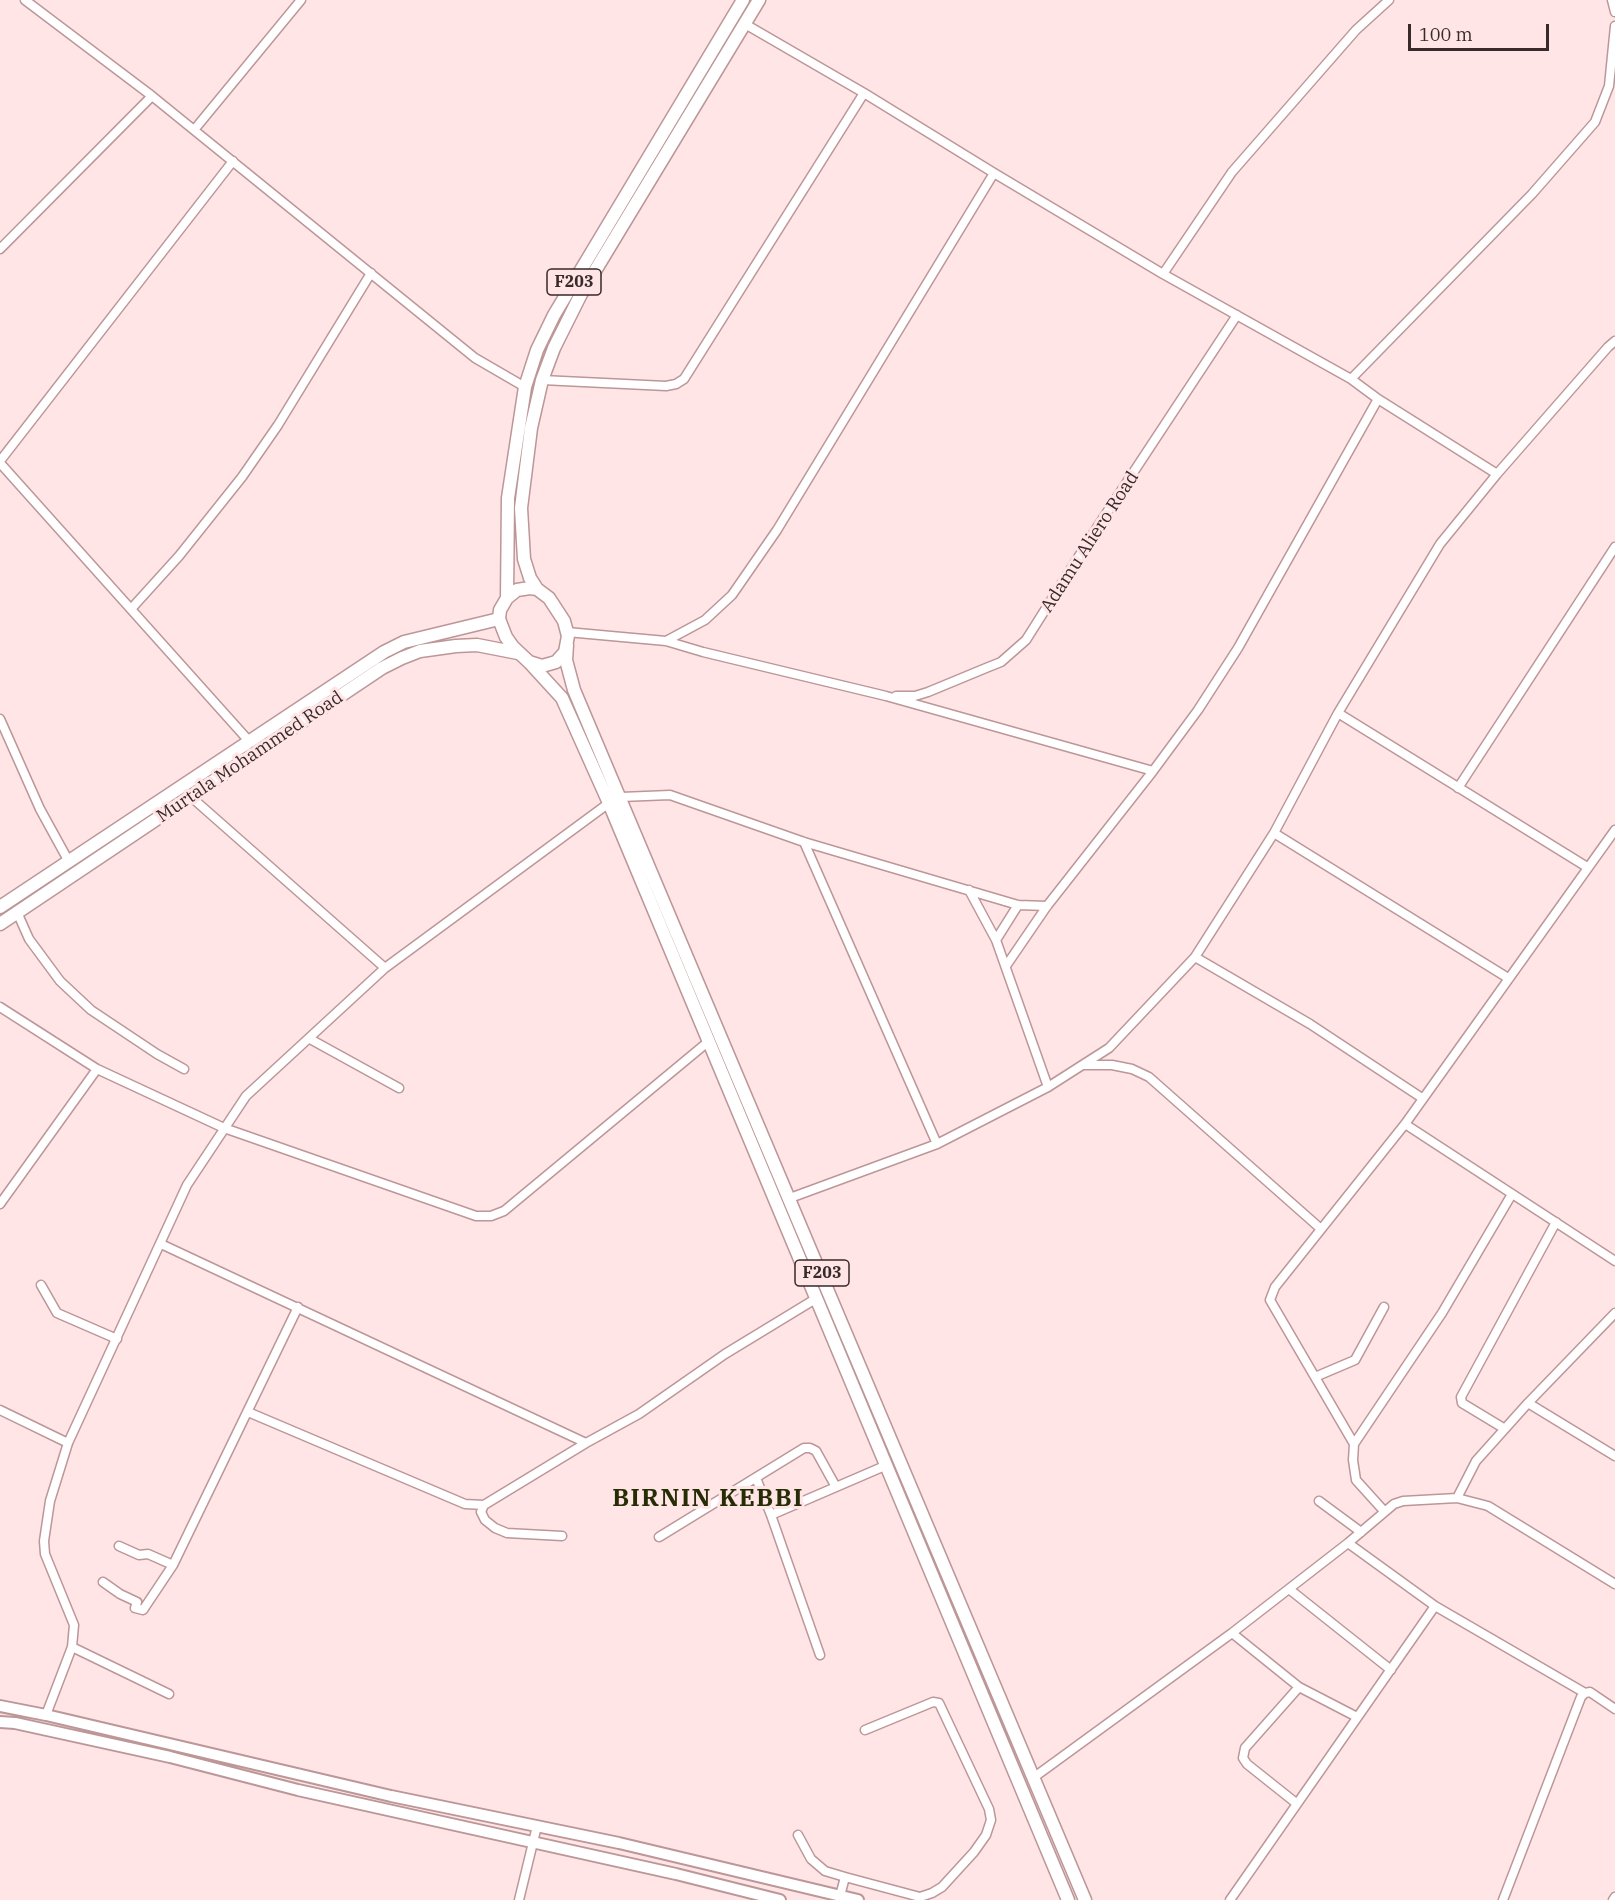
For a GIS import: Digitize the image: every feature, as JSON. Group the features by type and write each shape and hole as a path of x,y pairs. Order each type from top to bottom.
{"main road":[{"name":"F203","path":"507,597 508,498 525,387 537,350 554,315 743,0"},
{"name":"F203","path":"537,589 530,578 524,559 521,508 531,428 542,380 558,340 581,294 759,0"},
{"path":"522,588 537,589 549,598 558,611 567,632 567,645 561,657 556,662 542,666 529,662 518,653 506,637 499,619 500,610 512,592 522,588"},
{"name":"Murtala Mohammed Road","path":"0,907 384,651 404,642 499,619"},
{"name":"Murtala Mohammed Road","path":"0,924 382,668 420,651 466,645 492,647 518,653"},
{"name":"F203","path":"567,645 566,660 574,690 1085,1900"},
{"name":"F203","path":"529,662 562,698 609,803 1068,1900"}],"street":[{"path":"25,0 152,96 475,358 525,387"},
{"path":"194,130 302,0"},
{"path":"1164,274 1232,172 1348,39 1389,0"},
{"path":"1612,0 1615,12"},
{"path":"745,24 1164,274 1351,379 1378,399 1497,474"},
{"path":"1351,379 1532,194 1595,122 1609,86 1615,26"},
{"path":"542,380 666,386 684,379 864,93"},
{"path":"0,249 152,96"},
{"path":"233,161 0,462 249,741"},
{"path":"666,641 705,620 732,595 777,530 994,173"},
{"path":"131,609 179,556 242,477 278,425 371,273"},
{"name":"Adamu Aliero Road","path":"886,696 915,696 944,686 1000,662 1026,640 1237,315"},
{"path":"790,1198 937,1144 1048,1087 1108,1048 1195,957 1274,833 1338,713 1440,544 1497,474 1608,347 1615,342"},
{"path":"1006,966 1047,906 1198,710 1238,648 1378,399"},
{"path":"1458,788 1615,547"},
{"path":"567,632 666,641 886,696 1153,771"},
{"path":"1338,713 1587,867"},
{"path":"0,721 40,809 68,861"},
{"path":"621,797 670,795 804,842 1018,905 1047,906"},
{"path":"190,796 385,968"},
{"path":"46,1715 72,1647 74,1625 45,1554 44,1541 50,1501 68,1443 187,1185 246,1096 385,968 609,803"},
{"path":"1354,1444 1270,1300 1275,1287 1405,1124 1615,830"},
{"path":"1274,833 1508,978"},
{"path":"804,842 937,1144"},
{"path":"969,890 996,940 1048,1087"},
{"path":"996,940 1018,905"},
{"path":"17,912 29,939 60,981 91,1010 184,1069"},
{"path":"1195,957 1310,1024 1422,1098"},
{"path":"0,1007 97,1069 224,1128 476,1216 491,1216 504,1211 709,1041"},
{"path":"310,1039 399,1089"},
{"path":"1083,1065 1112,1065 1132,1069 1149,1077 1321,1229"},
{"path":"0,1204 97,1069"},
{"path":"1405,1124 1615,1261"},
{"path":"1384,1510 1356,1480 1353,1460 1354,1444 1442,1313 1512,1194"},
{"path":"1504,1429 1462,1403 1461,1397 1556,1222"},
{"path":"161,1244 586,1443"},
{"path":"41,1285 57,1313 117,1339"},
{"path":"248,1412 465,1504 484,1505 586,1443 639,1414 725,1354 817,1298"},
{"path":"103,1582 137,1602 135,1608 143,1610 173,1565 298,1307"},
{"path":"1315,1377 1355,1360 1384,1307"},
{"path":"1457,1498 1476,1461 1528,1403 1615,1313"},
{"path":"1528,1403 1615,1456"},
{"path":"0,1410 68,1443"},
{"path":"659,1537 804,1448 816,1451 836,1487"},
{"path":"771,1515 887,1465"},
{"path":"756,1478 820,1654"},
{"path":"1033,1778 1232,1633 1348,1543 1384,1510 1394,1504 1403,1501 1457,1498 1488,1506 1615,1584"},
{"path":"1319,1501 1361,1532"},
{"path":"484,1505 481,1512 485,1520 495,1528 507,1533 562,1536"},
{"path":"1348,1543 1435,1606 1584,1693 1590,1692 1615,1709"},
{"path":"119,1546 139,1555 148,1554 173,1565"},
{"path":"1289,1589 1391,1670"},
{"path":"1230,1900 1435,1606"},
{"path":"1232,1633 1299,1687 1357,1717"},
{"path":"72,1647 169,1694"},
{"path":"1296,1803 1247,1764 1243,1758 1245,1748 1299,1687"},
{"path":"1503,1900 1584,1693"},
{"path":"798,1835 811,1859 825,1871 920,1897 942,1887 974,1852 986,1835 991,1820 989,1809 939,1703 933,1702 865,1730"},
{"path":"0,1706 391,1796 619,1843 840,1898 858,1900"},
{"path":"0,1722 15,1723 158,1755 780,1900"},
{"path":"519,1900 537,1826"},
{"path":"840,1898 845,1877"}],"district":[{"name":"BIRNIN KEBBI","path":"708,1499"}]}
